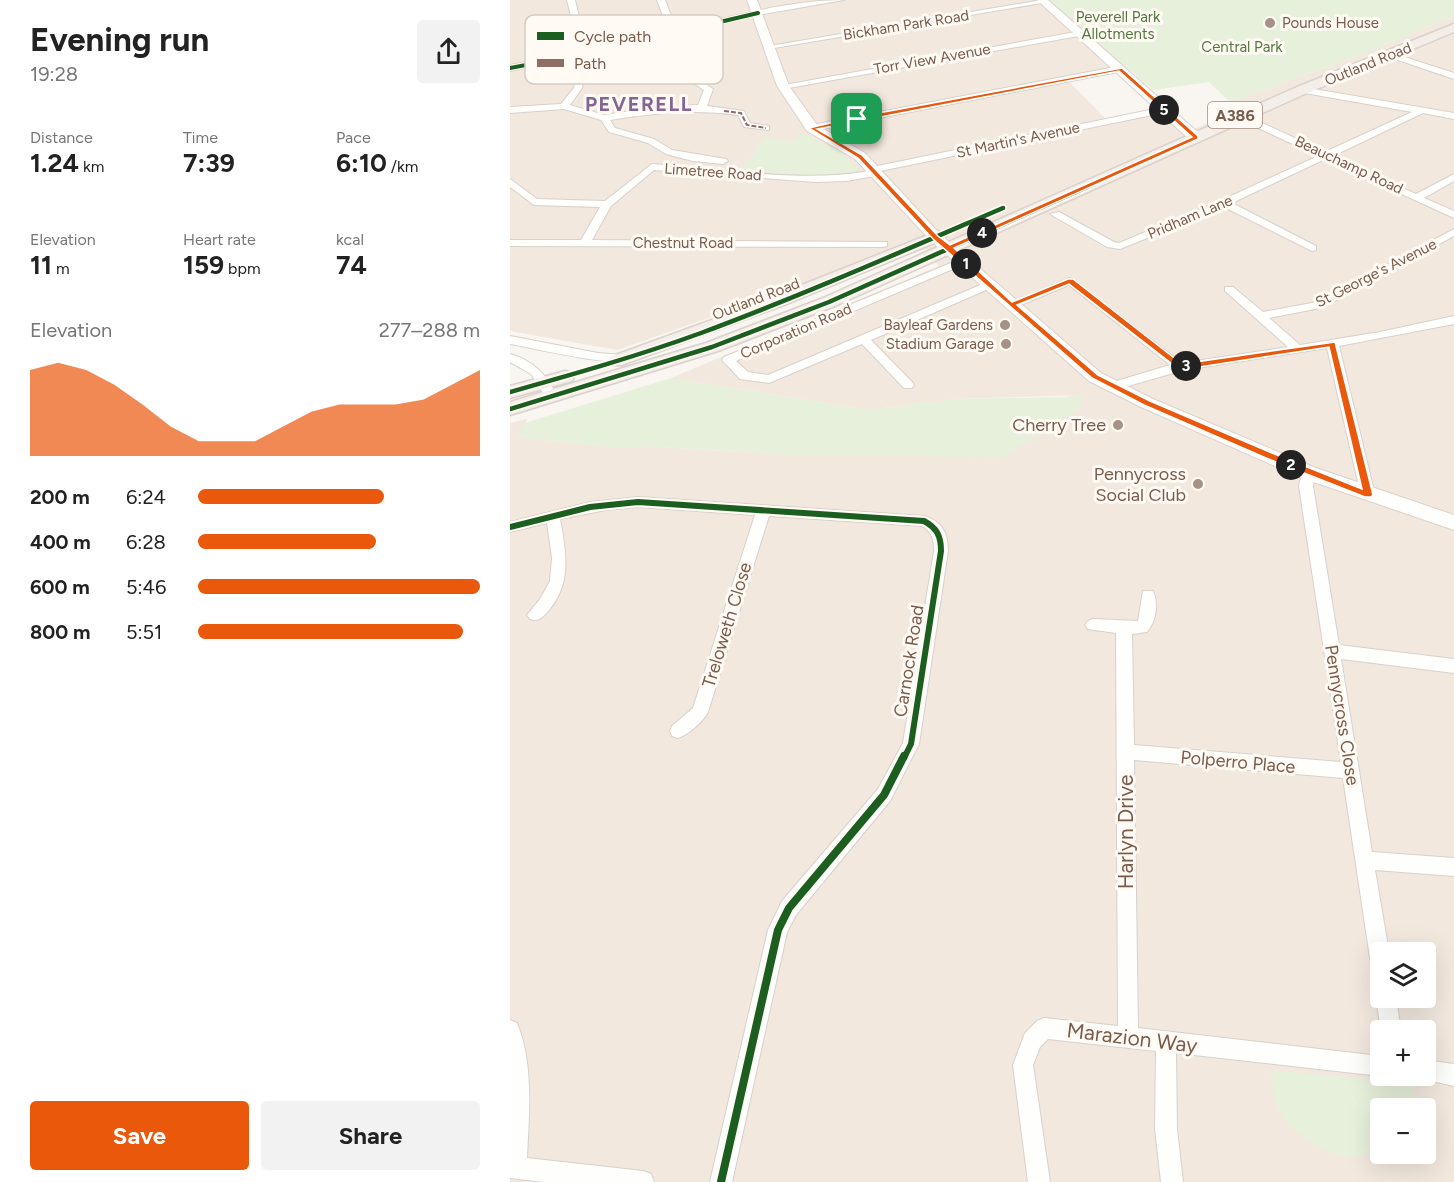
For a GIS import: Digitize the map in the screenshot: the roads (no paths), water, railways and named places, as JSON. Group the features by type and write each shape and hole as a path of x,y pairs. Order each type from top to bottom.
{"main road":[{"name":"Outland Road","path":"1192,134 1244,118 1302,90 1453,29"},
{"name":"Outland Road","path":"510,408 548,389 624,359 942,242 1192,134 1282,100"},
{"name":"Outland Road","path":"510,392 548,389 712,347 829,302 942,242"}],"street":[{"path":"571,0 574,15"},
{"path":"661,0 667,15"},
{"path":"752,0 759,13 768,47 783,86 812,128 860,156 942,242 1095,377 1309,472 1368,495 1454,523"},
{"path":"723,21 759,13 840,0"},
{"path":"1043,1 1192,134"},
{"name":"Bickham Park Road","path":"768,47 1043,1"},
{"name":"Torr View Avenue","path":"783,86 1081,33"},
{"path":"1392,55 1454,76"},
{"path":"510,68 525,66"},
{"path":"812,128 1120,69"},
{"path":"564,106 579,84"},
{"path":"701,84 709,89 702,108"},
{"path":"1302,90 1454,116"},
{"path":"510,110 564,106 604,118 660,110 702,108 741,113 747,125 766,128"},
{"name":"St Martin's Avenue","path":"874,172 1164,110"},
{"name":"Pridham Lane","path":"1054,214 1111,245 1120,246 1224,203 1423,110"},
{"path":"604,118 612,130 651,141 669,152 693,158 723,161"},
{"name":"Beauchamp Road","path":"1244,118 1454,214"},
{"name":"Limetree Road","path":"585,243 607,204 652,168 815,179 848,178 874,172"},
{"path":"1418,197 1454,177"},
{"path":"510,182 534,202 607,204"},
{"path":"1224,203 1312,248"},
{"name":"St George's Avenue","path":"1261,316 1315,306 1329,300 1454,232"},
{"name":"Chestnut Road","path":"510,243 858,249 883,244"},
{"name":"Corporation Road","path":"963,261 728,360 744,376 769,379 989,285"},
{"path":"1011,305 1070,281 1180,367"},
{"path":"1229,289 1298,349"},
{"path":"1114,386 1142,375 1180,367 1332,344 1454,320"},
{"path":"864,339 908,386"},
{"path":"510,340 598,357 624,359"},
{"path":"1332,344 1368,495"},
{"path":"510,358 531,365 548,389"},
{"name":"Pennycross Close","path":"1309,472 1305,486 1378,942"},
{"name":"Carnock Road","path":"510,527 618,502 924,521 934,526 941,536 941,551 911,744 884,795 789,908 778,930 721,1182"},
{"name":"Treloweth Close","path":"678,731 700,712 763,511"},
{"path":"535,615 550,600 558,581 559,560 553,517"},
{"path":"1094,625 1142,628 1148,620 1148,595"},
{"name":"Harlyn Drive","path":"1124,627 1128,1037"},
{"path":"1332,651 1454,666"},
{"name":"Polperro Place","path":"1125,752 1350,771"},
{"path":"1365,860 1454,867"},
{"name":"Marazion Way","path":"1039,1182 1023,1065 1032,1040 1044,1028 1370,1065"},
{"path":"510,1030 514,1044 519,1101 513,1167 556,1174 644,1182"},
{"path":"1166,1042 1166,1129 1172,1182"},
{"path":"1436,1073 1454,1075"}],"place":[{"name":"Pounds House","path":"1270,23"},
{"name":"Bayleaf Gardens","path":"1005,325"},
{"name":"Stadium Garage","path":"1006,344"},
{"name":"Cherry Tree","path":"1118,425"},
{"name":"Pennycross Social Club","path":"1198,484"}],"district":[{"name":"PEVERELL","path":"639,104"}],"park label":[{"name":"Peverell Park Allotments","path":"1118,26"},
{"name":"Central Park","path":"1242,47"}]}
